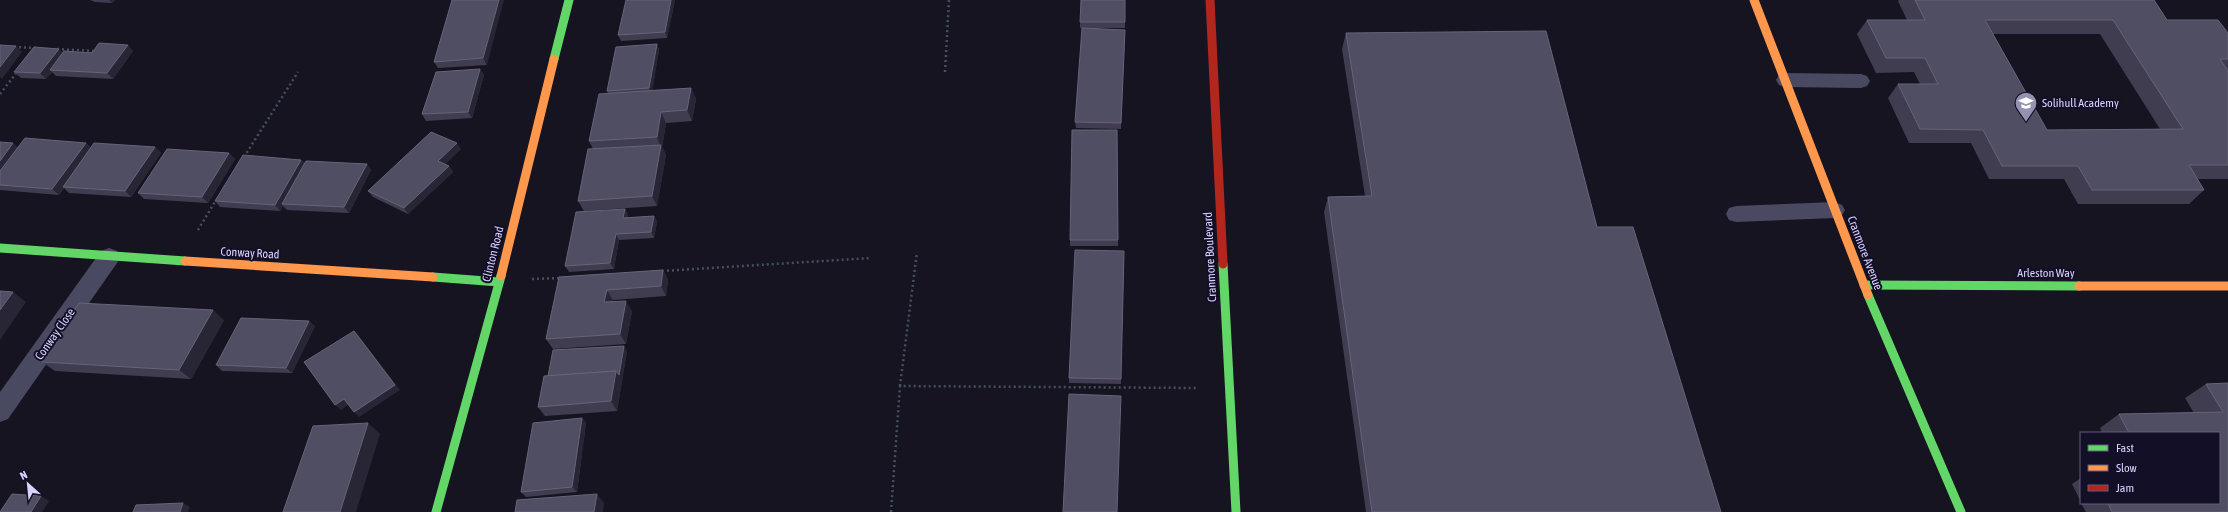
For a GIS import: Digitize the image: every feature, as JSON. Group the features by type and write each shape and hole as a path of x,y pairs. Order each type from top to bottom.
{"street":[{"name":"Clinton Road","path":"436,512 499,282 569,0"},
{"name":"Cranmore Boulevard","path":"1210,0 1236,512"},
{"name":"Cranmore Avenue","path":"1754,0 1864,284 1962,512"},
{"name":"Conway Road","path":"0,248 109,257 392,272 499,282"},
{"name":"Conway Close","path":"0,411 109,257"},
{"name":"Arleston Way","path":"1864,284 2228,286"}],"lane":[{"path":"1785,80 1861,81"},
{"path":"1736,214 1835,210"}],"path":[{"path":"945,72 949,0"},
{"path":"6,46 44,48"},
{"path":"32,54 36,48"},
{"path":"51,49 94,51"},
{"path":"0,94 18,71"},
{"path":"240,163 298,72"},
{"path":"178,261 220,196"},
{"path":"891,512 900,386 917,252"},
{"path":"657,271 871,258"},
{"path":"499,282 562,278"},
{"path":"900,386 1229,388"}],"building":[{"path":"452,0 499,0 483,58 434,62"},
{"path":"626,0 671,0 665,32 618,35"},
{"path":"1081,0 1125,0 1125,22 1080,22"},
{"path":"1915,0 2154,0 2167,20 2218,20 2228,33 2228,59 2220,59 2228,71 2228,165 2189,165 2204,190 2092,190 2078,166 2002,166 1983,130 1920,129 1898,84 1938,84 1925,58 1886,58 1867,20 1925,20","holes":["1985,20 2113,20 2183,129 2047,130"]},
{"path":"1082,28 1125,30 1121,123 1075,122"},
{"path":"1546,31 1597,227 1633,227 1721,512 1372,512 1328,197 1372,196 1346,33"},
{"path":"99,43 128,45 107,73 50,70 64,51 92,53"},
{"path":"657,44 649,88 607,91 616,47"},
{"path":"0,45 16,46 0,67"},
{"path":"34,47 59,49 40,73 14,72"},
{"path":"480,69 468,112 422,114 436,72"},
{"path":"691,88 687,110 661,112 657,137 589,141 599,94"},
{"path":"1072,130 1117,130 1118,240 1070,240"},
{"path":"431,132 457,143 438,161 449,166 404,208 368,191"},
{"path":"25,138 86,143 52,189 0,185 0,171"},
{"path":"0,142 13,143 0,161"},
{"path":"94,143 155,147 125,191 63,187"},
{"path":"661,145 652,196 578,201 588,149"},
{"path":"167,149 229,153 202,197 138,193"},
{"path":"243,155 301,160 275,205 215,201"},
{"path":"306,161 367,164 344,207 282,204"},
{"path":"625,209 623,218 654,216 651,232 616,234 610,263 565,266 576,212"},
{"path":"1075,250 1124,251 1121,379 1069,378"},
{"path":"663,270 661,286 607,290 604,302 626,301 620,334 546,339 559,277"},
{"path":"0,291 13,292 0,310"},
{"path":"79,303 213,310 179,370 42,362"},
{"path":"241,318 309,321 286,368 216,365"},
{"path":"354,331 395,385 354,412 344,399 335,405 304,362"},
{"path":"624,346 619,375 616,371 548,376 553,350"},
{"path":"616,371 611,401 538,407 544,376"},
{"path":"2228,383 2228,512 2112,512 2108,504 2220,504 2220,432 2128,432 2119,414 2223,412 2206,384"},
{"path":"1069,394 1121,396 1117,512 1063,512"},
{"path":"582,418 572,487 521,492 533,423"},
{"path":"368,423 340,512 283,512 313,426"},
{"path":"12,494 41,496 31,512 0,512"},
{"path":"597,494 594,512 515,512 517,500"},
{"path":"183,503 180,512 133,512 136,505"}],"traffic: fast":[{"path":"554,59 569,0"},
{"path":"0,248 185,261"},
{"path":"1223,264 1236,512"},
{"path":"436,512 501,276"},
{"path":"433,277 499,282"},
{"path":"1864,285 2079,286"},
{"path":"1868,295 1961,512"}],"traffic: slow":[{"path":"1754,0 1868,295"},
{"path":"501,276 554,59"},
{"path":"185,261 433,277"},
{"path":"2079,286 2228,286"}],"traffic: jam":[{"path":"1210,0 1223,264"}],"place":[{"name":"Solihull Academy","path":"2026,122"}]}
